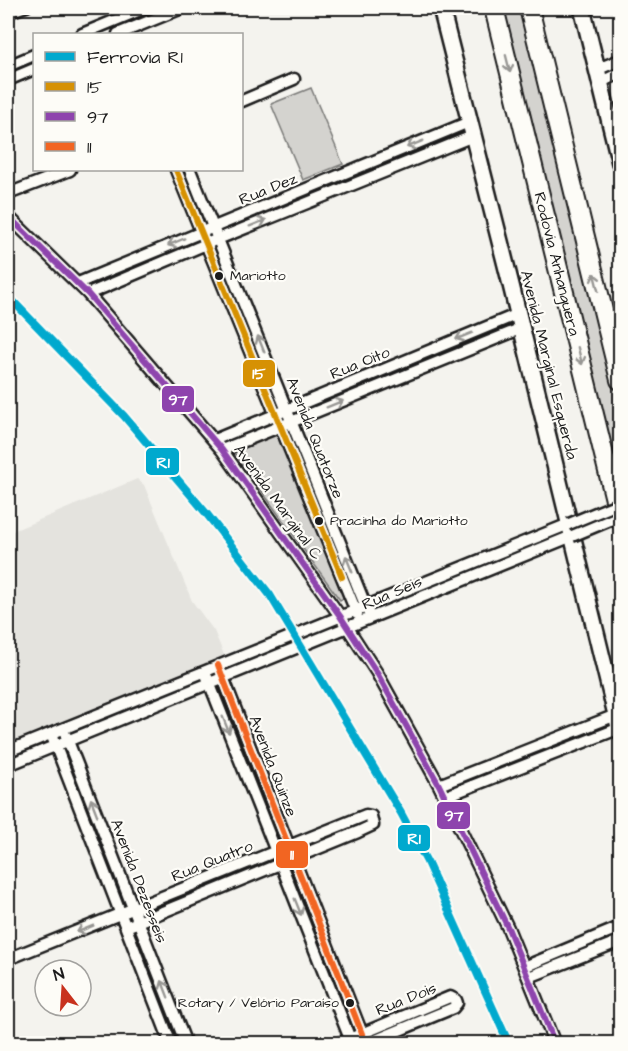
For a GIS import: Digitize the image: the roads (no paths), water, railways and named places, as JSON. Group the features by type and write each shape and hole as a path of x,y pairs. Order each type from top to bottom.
{"highway":[{"name":"Rodovia Anhanguera","path":"494,8 621,518"},
{"name":"Rodovia Anhanguera","path":"529,8 621,380"}],"main road":[{"name":"Avenida Marginal Esquerda","path":"441,8 619,725"},
{"path":"582,8 621,163"}],"street":[{"path":"84,33 145,8"},
{"path":"127,15 133,31 182,8"},
{"path":"116,20 120,33"},
{"path":"8,66 33,55"},
{"path":"599,76 621,60"},
{"path":"8,80 33,69"},
{"path":"599,76 621,74"},
{"path":"243,101 294,79"},
{"name":"Rua Dez","path":"78,283 213,227 471,129"},
{"name":"Rua Dez","path":"88,294 471,129"},
{"path":"8,194 67,171"},
{"name":"Avenida Quatorze","path":"176,171 280,427 365,620"},
{"name":"Avenida Quatorze","path":"190,171 287,409 360,608"},
{"name":"Avenida Marginal C","path":"8,216 78,283 214,440 348,628 377,673 439,785 494,897 555,1044"},
{"name":"Rua Oito","path":"214,440 287,409 520,321"},
{"name":"Rua Oito","path":"222,450 292,422 520,321"},
{"name":"Rua Seis","path":"8,765 348,628 571,530 621,503"},
{"name":"Rua Seis","path":"8,751 360,608 571,530 621,518"},
{"name":"Avenida Quinze","path":"218,666 365,1041"},
{"name":"Avenida Quinze","path":"205,671 351,1041"},
{"path":"439,785 619,725"},
{"path":"444,797 619,725"},
{"name":"Avenida Dezesseis","path":"63,729 186,1044"},
{"name":"Avenida Dezesseis","path":"51,734 171,1044"},
{"path":"366,815 371,816 373,825 358,832 353,820 366,815"},
{"name":"Rua Quatro","path":"8,959 353,820"},
{"name":"Rua Quatro","path":"126,927 358,832"},
{"path":"526,972 621,927"},
{"path":"526,972 621,941"},
{"name":"Rua Dois","path":"337,1044 365,1041 453,1008 457,1003 456,1000 450,997 365,1041"}],"lane":[{"path":"8,12 11,14 28,8"}],"rail line":[{"name":"R1","path":"8,296 124,416 206,513 270,595 401,813 427,862 509,1044"}],"place":[{"name":"Mariotto","path":"219,276"},
{"name":"Pracinha do Mariotto","path":"319,521"},
{"name":"Rotary / Velório Paraíso","path":"350,1003"}]}
